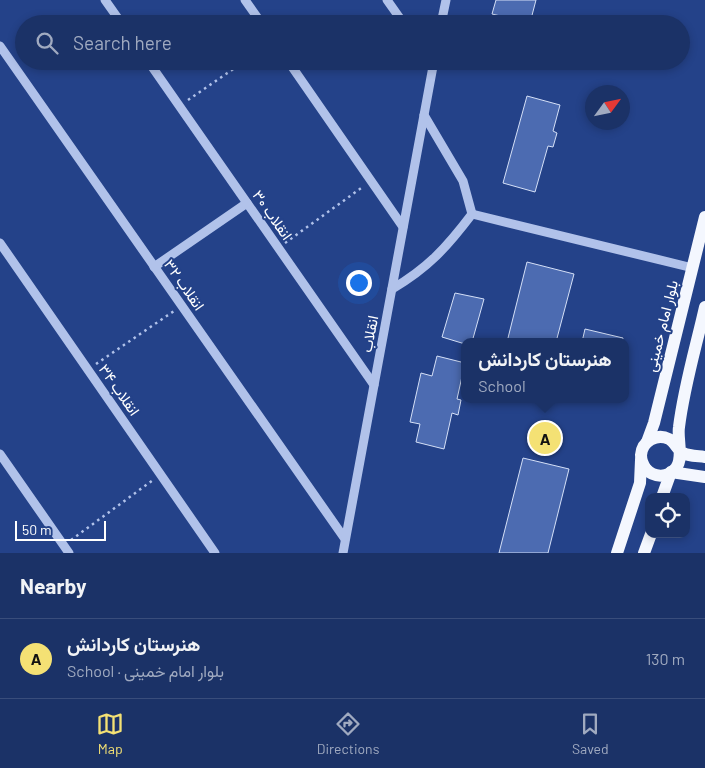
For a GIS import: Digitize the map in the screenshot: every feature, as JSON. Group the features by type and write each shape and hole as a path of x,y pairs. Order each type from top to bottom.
{"main road":[{"name":"بلوار امام خمینی","path":"647,442 654,423 705,217"},
{"path":"664,493 672,472 679,462 678,449 681,411 705,307"},
{"path":"617,553 640,482 641,454 647,442 664,437 670,440 683,453 705,457"},
{"path":"641,460 644,466 653,474 659,476 672,472 705,476"},
{"path":"644,553 649,538"}],"street":[{"path":"105,0 116,15"},
{"path":"245,0 256,15"},
{"path":"387,0 398,15"},
{"path":"443,15 446,0"},
{"name":"انقلاب ۳۲","path":"0,46 15,67"},
{"name":"انقلاب ۳۲","path":"17,70 345,540"},
{"name":"انقلاب ۳۰","path":"154,70 374,385"},
{"path":"294,70 404,227"},
{"name":"انقلاب","path":"343,553 404,227 431,70"},
{"path":"424,115 463,180 472,214"},
{"path":"154,266 247,203"},
{"path":"472,214 693,268"},
{"path":"392,289 415,276 446,248 472,214"},
{"name":"انقلاب ۳۴","path":"0,243 215,553"},
{"path":"0,454 66,549"}],"path":[{"path":"179,106 232,70"},
{"path":"278,248 371,180"},
{"path":"88,369 182,306"},
{"path":"66,549 160,475"}],"building":[{"path":"496,0 536,0 532,15 492,14"},
{"path":"527,96 560,105 553,131 557,133 553,147 548,146 535,192 503,183"},
{"path":"527,262 574,274 557,338 508,338"},
{"path":"455,293 484,299 473,338 461,338 461,343 442,337"},
{"path":"585,329 623,338 583,338"},
{"path":"437,356 461,362 461,381 457,399 461,400 458,415 452,413 444,449 416,442 420,424 410,422 421,373 432,376"},
{"path":"523,458 569,469 548,553 499,553"}],"place":[{"name":"هنرستان کاردانش","path":"545,438"}]}
